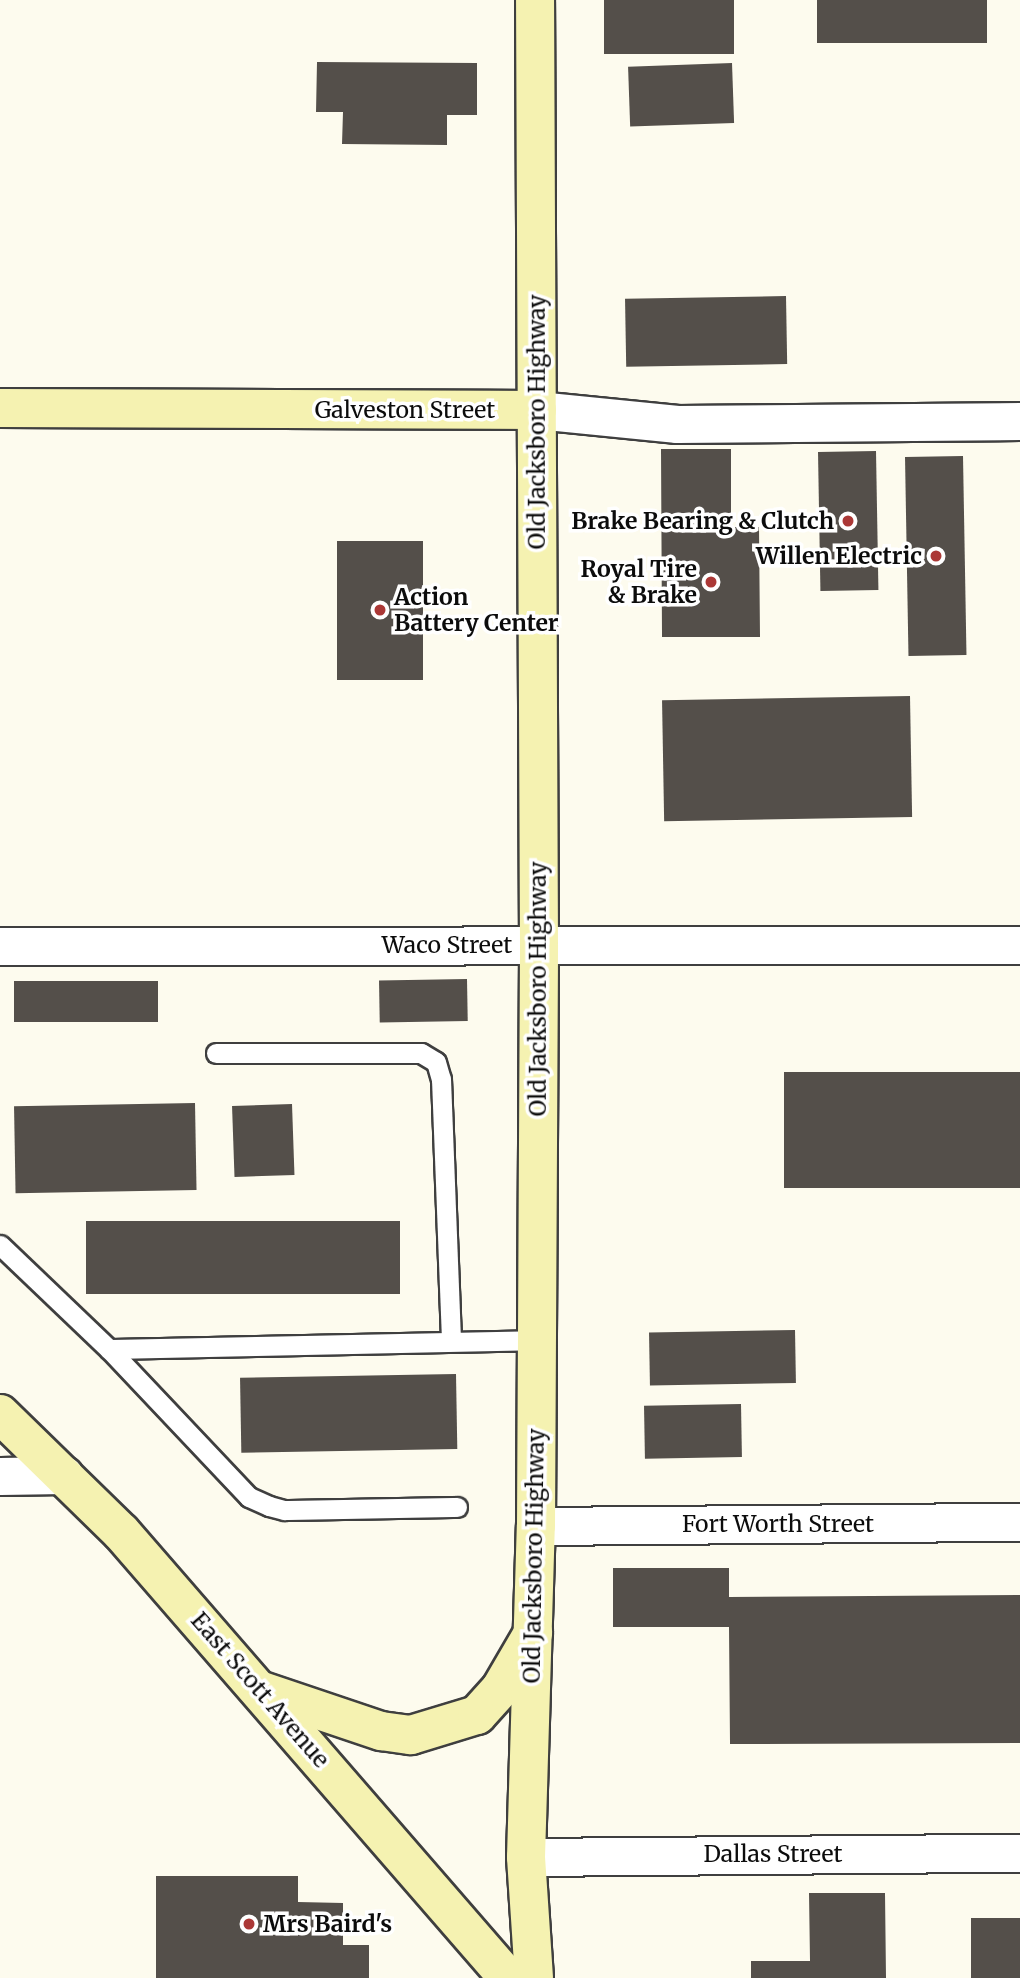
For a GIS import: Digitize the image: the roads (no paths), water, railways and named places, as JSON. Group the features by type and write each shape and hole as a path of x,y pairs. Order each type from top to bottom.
{"main road":[{"name":"Old Jacksboro Highway","path":"534,1978 526,1857 536,1526 539,945 535,0"},
{"name":"Galveston Street","path":"0,408 537,410"},
{"name":"East Scott Avenue","path":"0,1414 64,1475 261,1690 508,1978"},
{"path":"261,1690 381,1731 411,1735 477,1715 501,1688 534,1631"}],"street":[{"name":"Galveston Street","path":"537,410 677,424 1020,421"},
{"name":"Waco Street","path":"0,946 1020,945"},
{"path":"0,1476 64,1475"},
{"name":"Fort Worth Street","path":"536,1526 1020,1522"},
{"name":"Dallas Street","path":"526,1857 1020,1853"}],"lane":[{"path":"216,1053 421,1053 436,1062 440,1079 451,1341"},
{"path":"0,1245 109,1349 249,1497 284,1510 457,1507"},
{"path":"109,1349 535,1340"}],"place":[{"name":"Brake Bearing & Clutch","path":"848,521"},
{"name":"Willen Electric","path":"936,556"},
{"name":"Royal Tire & Brake","path":"711,582"},
{"name":"Action Battery Center","path":"380,610"},
{"name":"Mrs Baird's","path":"249,1924"}]}
